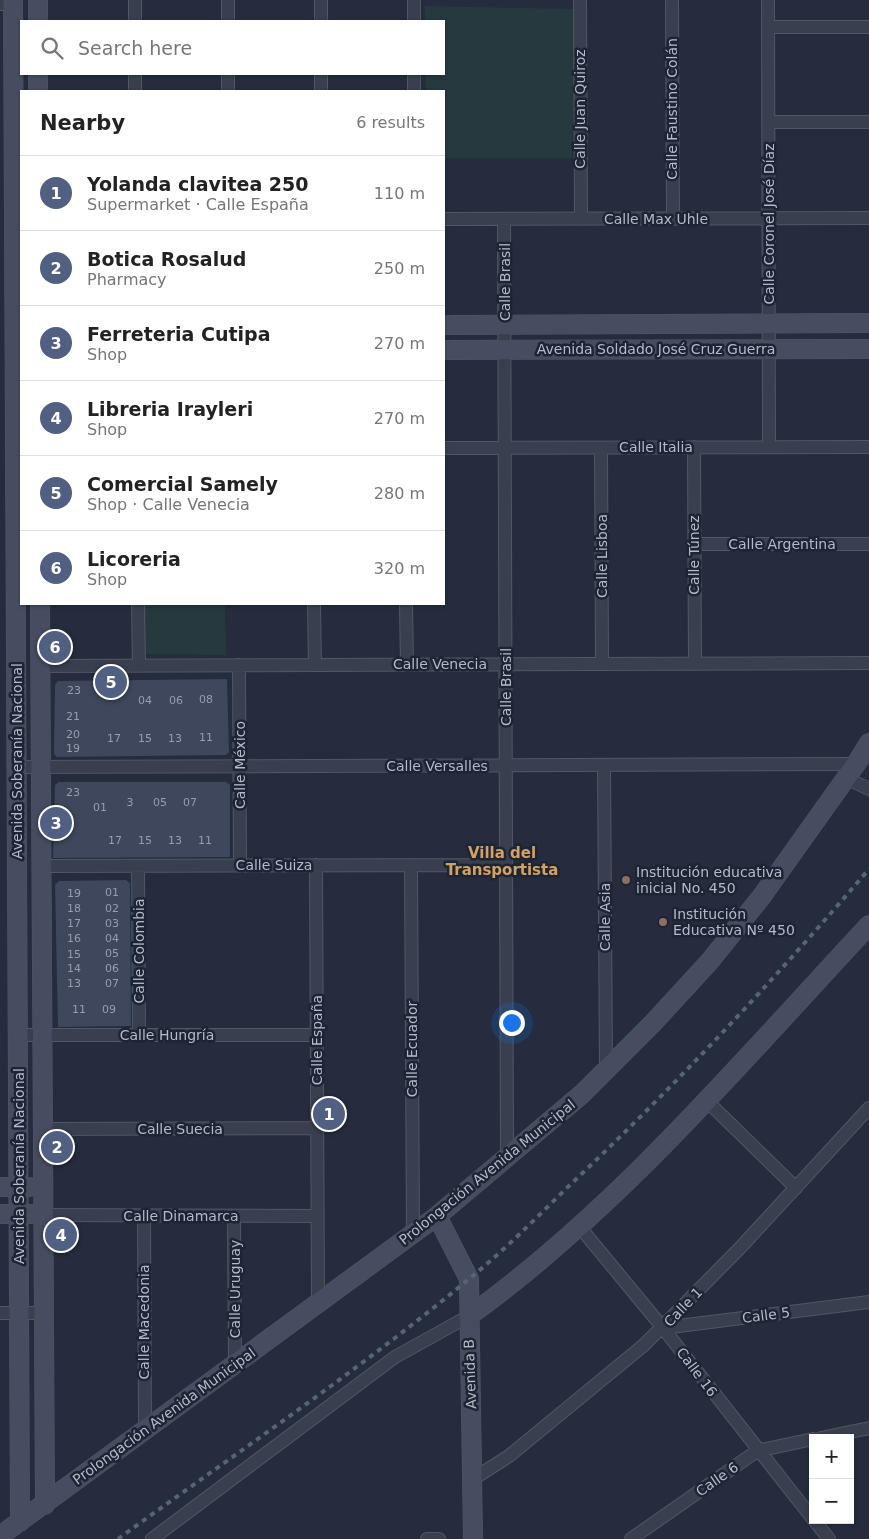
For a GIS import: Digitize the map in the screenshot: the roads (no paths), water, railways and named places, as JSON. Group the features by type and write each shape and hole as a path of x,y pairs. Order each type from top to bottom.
{"street":[{"path":"38,0 38,20"},
{"path":"135,0 135,20"},
{"path":"228,0 228,20"},
{"path":"320,0 321,20"},
{"path":"414,0 414,20"},
{"name":"Calle Juan Quiroz","path":"580,0 581,219"},
{"name":"Calle Faustino Colán","path":"672,0 673,218"},
{"name":"Calle Coronel José Díaz","path":"768,0 769,447"},
{"name":"Avenida Soberanía Nacional","path":"9,2 12,352 18,450 17,767 20,1522"},
{"path":"769,27 869,27"},
{"path":"38,75 38,90"},
{"path":"135,75 135,90"},
{"path":"228,75 228,90"},
{"path":"321,75 321,90"},
{"path":"414,75 414,90"},
{"path":"769,122 869,122"},
{"name":"Calle Max Uhle","path":"445,219 869,218"},
{"name":"Calle Brasil","path":"504,219 507,1155"},
{"name":"Avenida Soldado José Cruz Guerra","path":"445,325 869,323"},
{"name":"Avenida Soldado José Cruz Guerra","path":"445,350 869,349"},
{"name":"Calle Túnez","path":"694,447 695,664"},
{"name":"Calle Italia","path":"445,448 869,447"},
{"name":"Calle Lisboa","path":"601,448 602,664"},
{"name":"Calle Argentina","path":"694,544 869,544"},
{"name":"Avenida Soberanía Nacional","path":"40,605 45,1505"},
{"path":"138,605 138,665"},
{"path":"314,605 314,665"},
{"path":"406,605 407,664"},
{"name":"Calle Venecia","path":"41,666 869,663"},
{"name":"Calle México","path":"239,665 240,866"},
{"name":"Prolongación Avenida Municipal","path":"0,1536 45,1505 145,1428 437,1216 507,1155 554,1119 654,1023 710,961 762,896 869,743"},
{"name":"Calle Versalles","path":"17,767 604,765 851,771"},
{"name":"Calle Asia","path":"604,765 606,1070"},
{"path":"851,771 869,789"},
{"name":"Calle Suiza","path":"42,866 506,864"},
{"name":"Calle España","path":"316,865 318,1304"},
{"name":"Calle Ecuador","path":"411,865 412,1234"},
{"name":"Calle Colombia","path":"138,866 139,1035"},
{"path":"152,1539 395,1357 469,1316 497,1296 579,1226 706,1100 869,926"},
{"name":"Calle Hungría","path":"18,1036 317,1035"},
{"path":"706,1100 796,1188"},
{"name":"Calle 1","path":"473,1479 508,1456 663,1328 869,1111"},
{"name":"Calle Suecia","path":"43,1129 317,1128"},
{"path":"0,1187 43,1187"},
{"path":"0,1214 44,1215"},
{"name":"Calle Dinamarca","path":"44,1215 318,1216"},
{"name":"Calle Macedonia","path":"144,1216 145,1428"},
{"name":"Calle Uruguay","path":"234,1216 235,1363"},
{"name":"Avenida B","path":"437,1216 469,1280 473,1539"},
{"name":"Calle 16","path":"579,1226 663,1328 757,1451 809,1515"},
{"name":"Calle 5","path":"663,1328 869,1302"},
{"path":"0,1314 44,1313"},
{"path":"840,1434 869,1428"},
{"name":"Calle 6","path":"631,1539 757,1451 809,1441"},
{"name":"Calle 16","path":"816,1524 829,1539"},
{"path":"427,1539 439,1539"}],"railway":[{"path":"118,1539 296,1412 427,1313 496,1256 688,1069 762,990 869,869"}],"place":[{"name":"Licoreria","path":"55,647"},
{"name":"Comercial Samely","path":"111,682"},
{"name":"Ferreteria Cutipa","path":"56,823"},
{"name":"Institución educativa inicial No. 450","path":"626,880"},
{"name":"Institución Educativa Nº 450","path":"663,922"},
{"name":"Yolanda clavitea 250","path":"329,1114"},
{"name":"Botica Rosalud","path":"57,1147"},
{"name":"Libreria Irayleri","path":"61,1235"}],"district":[{"name":"Villa del Transportista","path":"502,862"}]}
